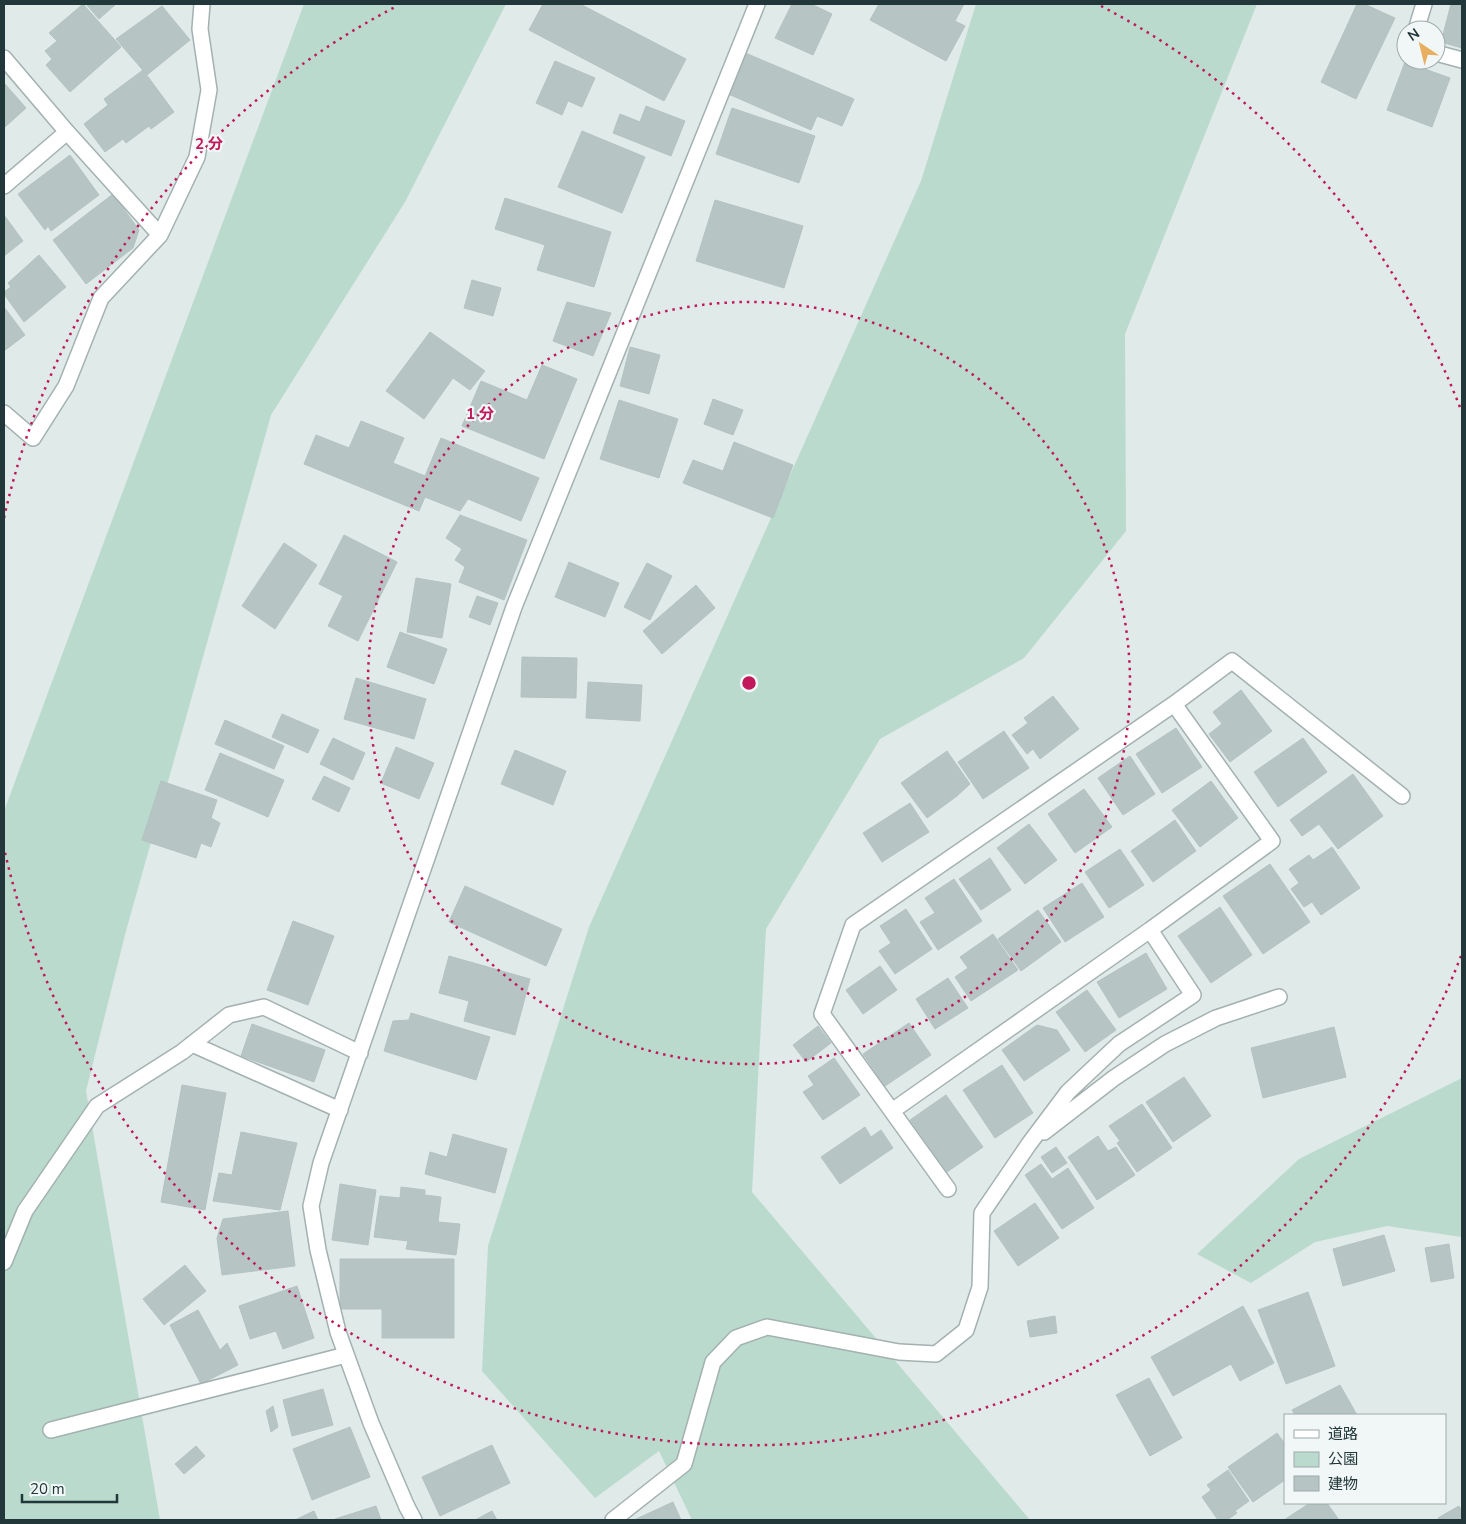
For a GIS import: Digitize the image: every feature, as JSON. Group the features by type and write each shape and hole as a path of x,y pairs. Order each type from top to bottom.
{"street":[{"path":"4,413 34,438 66,386 101,298 160,235 197,157 209,90 200,29 202,4"},
{"path":"410,1513 372,1423 338,1332 318,1250 311,1206 321,1163 514,608 757,4"},
{"path":"1419,20 1424,4"},
{"path":"1446,56 1462,60"},
{"path":"4,58 66,132 160,235"},
{"path":"4,186 66,132"},
{"path":"948,1189 822,1014 853,925 1174,704 1232,661 1402,796"},
{"path":"892,1111 1150,930 1272,841 1174,704"},
{"path":"613,1520 684,1464 713,1362 736,1338 767,1327 899,1352 936,1354 966,1330 980,1287 982,1214 1029,1144 1068,1092 1119,1044 1193,995 1150,930"},
{"path":"1029,1144 1114,1078 1165,1044 1216,1018 1279,997"},
{"path":"4,1262 25,1210 98,1106 192,1044 229,1015 264,1007 360,1053"},
{"path":"192,1044 340,1110"},
{"path":"52,1430 346,1355"}],"green space":[{"path":"304,4 506,4 405,202 271,415 126,931 86,1091 160,1520 4,1520 4,811"},
{"path":"976,4 1257,4 1125,334 1126,531 1024,658 880,739 766,929 752,1192 1030,1520 692,1520 659,1451 595,1498 482,1371 488,1246 589,927 921,181"},
{"path":"1462,1078 1462,1237 1387,1226 1315,1242 1251,1283 1197,1254 1299,1159"}],"building":[{"path":"83,4 121,47 70,92 46,65 52,59 45,51 57,41 49,33"},
{"path":"86,4 116,4 99,19"},
{"path":"543,4 580,4 686,59 664,101 529,30"},
{"path":"792,4 811,4 832,14 813,55 775,38"},
{"path":"879,4 964,4 955,21 965,26 946,61 870,20"},
{"path":"1357,4 1364,4 1395,18 1356,99 1321,82"},
{"path":"1451,4 1462,4 1462,48 1446,43 1446,23"},
{"path":"162,6 190,40 147,75 116,39"},
{"path":"743,52 854,99 842,126 817,116 811,130 726,93"},
{"path":"555,61 595,78 582,107 568,101 562,115 536,103"},
{"path":"143,70 174,112 151,129 149,126 126,143 123,139 105,152 84,124 108,105 104,99"},
{"path":"1402,70 1428,70 1450,78 1432,127 1387,110"},
{"path":"5,84 26,108 5,127 4,86"},
{"path":"646,106 685,121 671,156 613,133 620,114 640,122"},
{"path":"732,108 815,136 799,183 716,154"},
{"path":"582,131 645,157 622,213 558,187"},
{"path":"70,155 99,195 51,231 48,226 45,230 18,194"},
{"path":"113,194 139,230 133,248 86,284 53,240"},
{"path":"505,198 611,232 594,287 537,270 545,245 495,229"},
{"path":"715,200 803,226 784,288 696,261"},
{"path":"4,215 23,241 4,256"},
{"path":"39,255 66,287 24,322 4,292 11,287 8,283"},
{"path":"472,280 501,288 493,316 464,308"},
{"path":"567,302 611,313 593,356 553,341"},
{"path":"4,307 25,335 4,351"},
{"path":"430,332 485,371 470,390 453,378 424,419 386,391"},
{"path":"630,347 660,355 649,394 620,386"},
{"path":"542,365 577,379 544,459 462,426 481,381 527,400"},
{"path":"713,399 743,410 733,435 704,424"},
{"path":"619,400 678,419 659,478 600,459"},
{"path":"361,421 404,438 393,463 425,476 441,438 539,478 521,521 468,499 460,511 425,497 419,511 304,464 316,435 349,448"},
{"path":"734,442 793,465 773,518 683,483 693,460 723,471"},
{"path":"460,515 527,540 504,600 459,582 465,567 455,560 462,549 446,538"},
{"path":"344,535 397,562 358,641 328,626 343,596 319,584"},
{"path":"284,543 317,565 275,629 242,606"},
{"path":"569,562 619,583 605,617 555,597"},
{"path":"647,563 672,576 650,620 624,607"},
{"path":"416,578 451,584 442,638 407,632"},
{"path":"696,585 715,608 662,654 643,631"},
{"path":"477,596 498,603 490,625 469,617"},
{"path":"400,632 447,649 434,684 387,667"},
{"path":"522,657 577,658 576,698 521,697"},
{"path":"356,678 426,699 414,739 344,719"},
{"path":"588,682 642,685 640,721 586,718"},
{"path":"1241,690 1272,731 1230,762 1209,734 1222,724 1213,712"},
{"path":"1053,696 1079,729 1040,759 1033,749 1027,754 1012,735 1028,723 1024,718"},
{"path":"282,714 319,730 308,753 272,737"},
{"path":"225,720 284,746 274,769 215,744"},
{"path":"1176,728 1202,767 1162,793 1136,754"},
{"path":"1004,731 1029,768 983,799 958,762"},
{"path":"333,738 365,753 353,780 320,764"},
{"path":"1303,738 1327,772 1278,807 1254,772"},
{"path":"396,747 434,763 419,799 381,783"},
{"path":"515,750 566,771 553,805 501,784"},
{"path":"947,751 970,784 927,818 901,783"},
{"path":"220,753 284,780 268,817 205,790"},
{"path":"1130,756 1155,794 1123,815 1098,778"},
{"path":"1353,774 1383,816 1338,849 1319,824 1302,836 1290,820"},
{"path":"324,776 350,788 339,812 312,799"},
{"path":"161,781 217,800 211,818 220,823 211,847 201,843 196,858 142,840"},
{"path":"1211,781 1238,818 1200,847 1172,810"},
{"path":"1084,789 1112,827 1075,853 1048,814"},
{"path":"910,803 929,832 882,862 863,833"},
{"path":"1175,820 1196,851 1153,882 1131,851"},
{"path":"1029,824 1057,860 1025,884 997,848"},
{"path":"1332,847 1360,888 1321,915 1312,902 1304,907 1291,889 1299,883 1289,869 1309,855 1313,860"},
{"path":"1120,849 1144,885 1109,908 1085,872"},
{"path":"990,858 1011,890 981,910 959,879"},
{"path":"1270,864 1310,922 1263,954 1223,896"},
{"path":"954,879 982,921 938,950 920,922 935,913 925,898"},
{"path":"1082,883 1104,917 1065,942 1043,908"},
{"path":"465,886 562,929 546,966 449,922"},
{"path":"1220,907 1252,955 1211,983 1178,936"},
{"path":"906,909 932,949 895,974 879,951 891,943 880,926"},
{"path":"1038,910 1061,942 1021,971 998,939"},
{"path":"293,921 334,936 308,1005 267,990"},
{"path":"993,934 1018,970 971,1001 955,977 968,968 960,957"},
{"path":"1146,953 1167,989 1119,1018 1097,982"},
{"path":"449,956 530,979 515,1035 464,1021 469,1001 439,993"},
{"path":"880,966 897,990 863,1014 846,990"},
{"path":"948,978 968,1008 935,1029 916,999"},
{"path":"1087,990 1116,1030 1085,1052 1056,1012"},
{"path":"411,1013 490,1037 476,1080 384,1051 393,1021 409,1020"},
{"path":"909,1023 931,1055 885,1086 863,1054"},
{"path":"252,1024 325,1050 314,1082 241,1056"},
{"path":"1037,1025 1057,1030 1070,1050 1024,1081 1002,1050"},
{"path":"818,1026 831,1043 806,1062 793,1045"},
{"path":"1334,1027 1346,1077 1263,1098 1251,1048"},
{"path":"834,1058 860,1095 823,1120 803,1092 814,1085 808,1076"},
{"path":"1002,1065 1033,1113 995,1138 963,1090"},
{"path":"1184,1077 1211,1116 1173,1142 1146,1102"},
{"path":"182,1085 226,1093 205,1210 161,1202"},
{"path":"946,1095 983,1147 947,1172 910,1120"},
{"path":"1142,1104 1172,1148 1137,1172 1117,1143 1120,1141 1109,1126"},
{"path":"865,1127 871,1137 881,1130 893,1148 840,1184 821,1157"},
{"path":"241,1132 297,1143 280,1210 213,1201 219,1173 232,1175"},
{"path":"453,1134 507,1149 495,1193 425,1174 430,1152 447,1157"},
{"path":"1098,1136 1108,1151 1116,1147 1135,1175 1097,1200 1068,1157"},
{"path":"1056,1147 1067,1163 1052,1173 1041,1157"},
{"path":"1041,1164 1052,1179 1068,1168 1094,1208 1062,1229 1025,1175"},
{"path":"340,1184 376,1190 368,1245 332,1240"},
{"path":"401,1187 425,1190 425,1195 441,1197 438,1222 460,1224 456,1255 406,1249 408,1241 374,1237 380,1196 400,1198"},
{"path":"1035,1203 1059,1238 1018,1266 994,1231"},
{"path":"288,1211 295,1266 222,1275 217,1238 223,1219"},
{"path":"1384,1235 1395,1271 1343,1286 1333,1249"},
{"path":"1449,1244 1454,1278 1431,1282 1425,1248"},
{"path":"340,1259 454,1259 454,1338 382,1338 382,1309 340,1309"},
{"path":"185,1265 206,1291 164,1325 143,1299"},
{"path":"297,1286 314,1338 283,1349 276,1331 250,1339 239,1306"},
{"path":"1308,1292 1335,1366 1286,1384 1258,1310"},
{"path":"1243,1306 1274,1363 1240,1381 1231,1364 1173,1396 1151,1357"},
{"path":"198,1310 220,1350 227,1343 238,1365 201,1384 170,1325"},
{"path":"1055,1316 1057,1333 1030,1337 1027,1321"},
{"path":"1149,1378 1182,1438 1150,1456 1116,1395"},
{"path":"1340,1385 1356,1414 1294,1414 1292,1410"},
{"path":"323,1389 333,1425 292,1436 283,1400"},
{"path":"273,1406 278,1427 271,1432 266,1411"},
{"path":"350,1427 370,1477 312,1500 293,1449"},
{"path":"1277,1433 1284,1443 1284,1481 1253,1502 1228,1467"},
{"path":"492,1445 510,1483 440,1516 422,1477"},
{"path":"196,1446 205,1456 184,1474 175,1464"},
{"path":"1228,1470 1249,1501 1235,1511 1237,1513 1227,1520 1218,1520 1202,1497 1211,1490 1207,1485"},
{"path":"673,1502 681,1520 634,1520"},
{"path":"1308,1504 1328,1504 1339,1520 1284,1520"},
{"path":"376,1506 381,1520 335,1520 335,1519"},
{"path":"1459,1506 1462,1512 1462,1520 1439,1520 1438,1518"},
{"path":"314,1511 318,1520 295,1520"},
{"path":"492,1511 497,1520 475,1520"}]}
